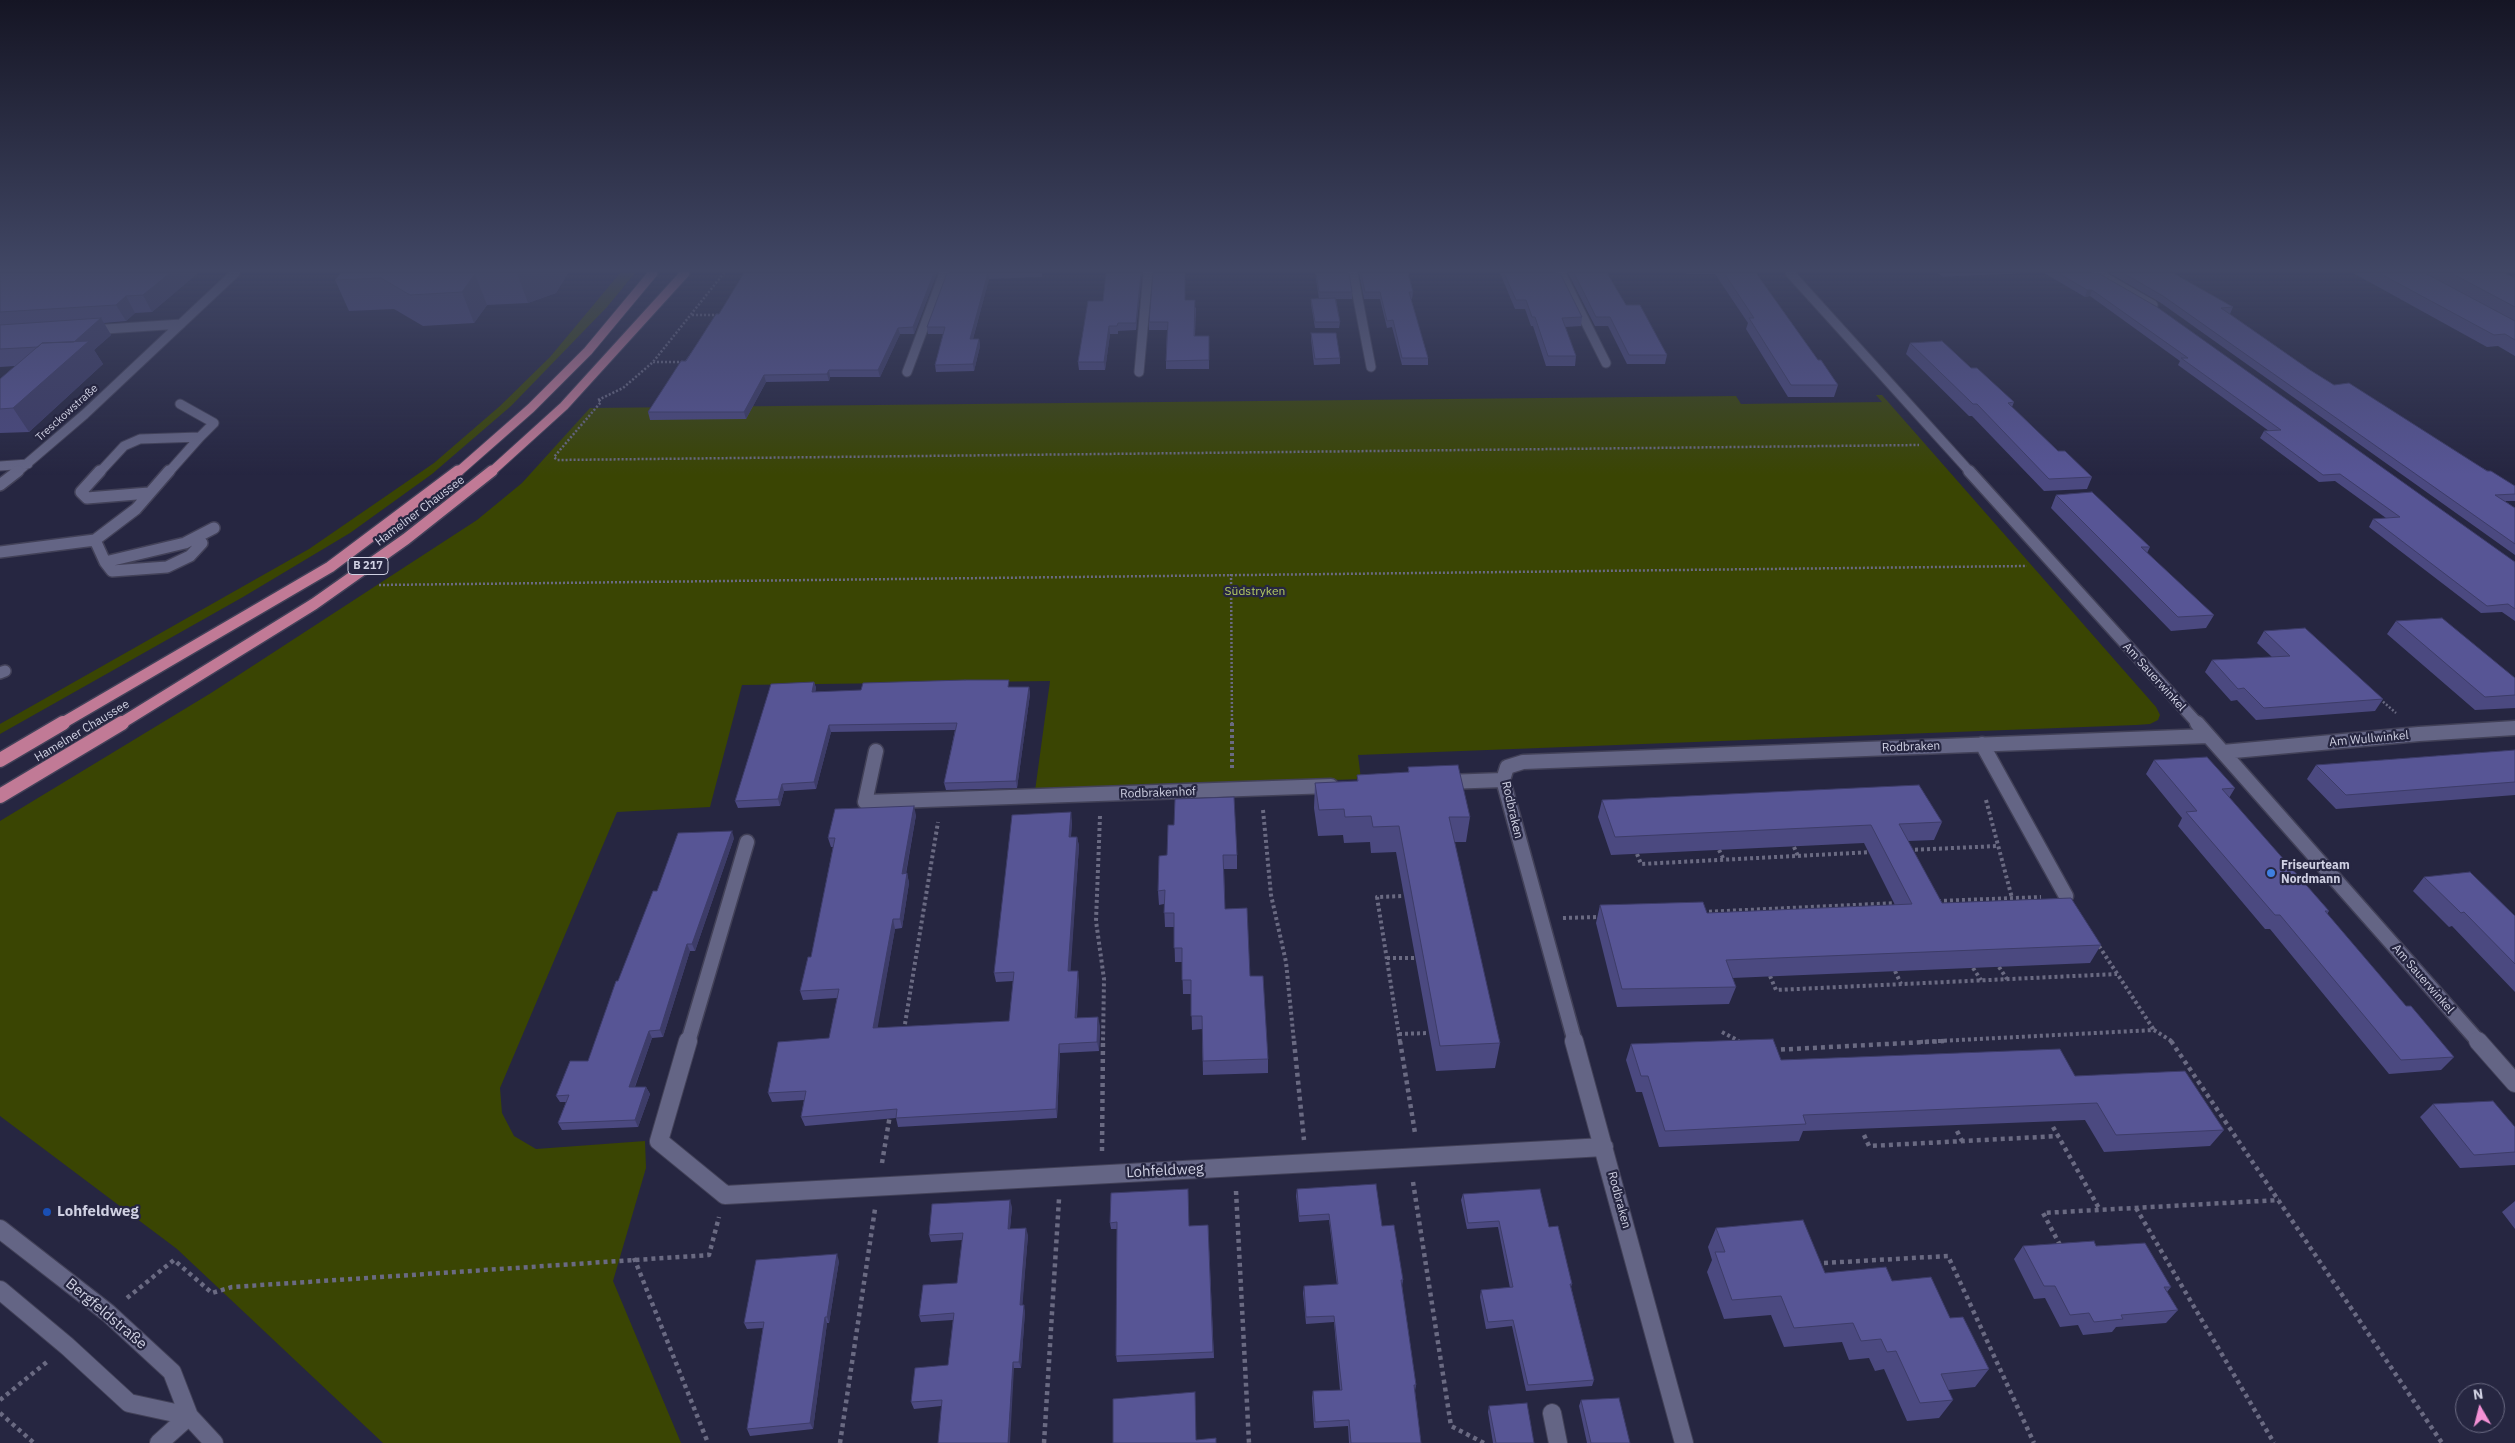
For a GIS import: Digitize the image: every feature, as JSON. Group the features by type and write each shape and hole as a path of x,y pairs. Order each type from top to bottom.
{"main road":[{"name":"Hamelner Chaussee","path":"0,760 330,567 451,478 531,408 596,340"},
{"name":"Hamelner Chaussee","path":"0,796 185,685 306,609 406,540 481,481 564,406 627,340"}],"street":[{"name":"Tresckowstraße","path":"0,485 28,464 163,340"},
{"path":"907,372 919,340"},
{"path":"1139,372 1142,340"},
{"path":"1366,340 1371,367"},
{"path":"1595,340 1606,363"},
{"name":"Am Sauerwinkel","path":"1851,340 2223,752 2515,1083"},
{"path":"0,552 20,551 95,540 136,509 214,423 180,404"},
{"path":"149,493 87,498 80,492 124,446 140,439 200,437"},
{"path":"0,466 28,464"},
{"path":"105,562 185,543 214,528"},
{"path":"95,540 105,562 112,571 167,567 190,556 202,543"},
{"name":"Am Wullwinkel","path":"2223,752 2419,734 2515,728"},
{"name":"Rodbraken","path":"1684,1443 1503,780 1507,766 1523,762 2208,736"},
{"path":"1982,744 2066,896"},
{"name":"Rodbrakenhof","path":"876,752 865,802 1348,786"},
{"path":"1436,783 1503,780"},
{"path":"726,1194 659,1141 748,842"},
{"name":"Lohfeldweg","path":"726,1194 1306,1165 1604,1147"},
{"name":"Bergfeldstraße","path":"0,1229 108,1314 172,1372 189,1416 214,1443"},
{"path":"0,1290 67,1346 129,1403 189,1416"},
{"path":"1552,1413 1558,1443"},
{"path":"159,1443 189,1416"}],"path":[{"path":"671,340 653,362 686,362"},
{"path":"599,400 601,402 554,458 557,460 1945,445"},
{"path":"376,585 2053,565"},
{"path":"1231,574 1232,790"},
{"path":"2376,696 2419,734"},
{"path":"1261,789 1271,895 1286,962 1306,1165"},
{"path":"1983,791 2012,898"},
{"path":"1101,795 1096,921 1104,979 1102,1174"},
{"path":"902,1040 942,799"},
{"path":"1902,851 1998,846"},
{"path":"1794,847 1798,856"},
{"path":"1870,848 1872,852"},
{"path":"1719,850 1724,860"},
{"path":"1637,854 1641,864 1882,852"},
{"path":"1404,896 1377,897 1399,1034 1451,1426 1484,1443"},
{"path":"1934,902 2066,896"},
{"path":"1698,912 1904,903"},
{"path":"1540,920 1609,916"},
{"path":"2097,943 2154,1030 2174,1042 2442,1443"},
{"path":"1387,958 1416,958"},
{"path":"2000,967 2008,979"},
{"path":"1973,968 1982,980"},
{"path":"1895,971 1901,984"},
{"path":"1770,976 1776,990 2117,974"},
{"path":"1764,1050 2154,1030"},
{"path":"1722,1032 1746,1046"},
{"path":"1399,1034 1429,1033"},
{"path":"840,1443 891,1108"},
{"path":"2053,1127 2100,1210"},
{"path":"1957,1131 1962,1141"},
{"path":"1864,1135 1869,1146 2059,1136"},
{"path":"1235,1168 1249,1443"},
{"path":"1044,1443 1060,1176"},
{"path":"108,1314 174,1260 212,1293 232,1287 634,1258 709,1255 726,1194"},
{"path":"2060,1245 2043,1214 2279,1200"},
{"path":"2136,1208 2274,1443"},
{"path":"1824,1263 1948,1256 2034,1443"},
{"path":"634,1258 708,1443"},
{"path":"0,1400 67,1346"},
{"path":"0,1413 34,1443"}],"green space":[{"path":"564,340 575,340 511,406 432,474 350,533 243,597 0,734 0,724 309,549 434,463 500,406 550,357"},
{"name":"Südstryken","path":"1876,395 1882,395 2156,707 2160,715 2158,720 2150,724 2136,725 1358,755 1361,779 1035,791 1050,681 742,685 710,807 617,812 500,1088 502,1113 514,1136 536,1149 645,1141 646,1168 613,1281 681,1443 383,1443 177,1249 0,1116 0,821 211,693 477,520 522,483 590,408 1736,396 1741,404 1882,402"}],"building":[{"path":"0,340 76,340 74,342 42,343 38,347 0,349"},
{"path":"699,340 892,340 878,370 829,370 827,374 764,375 744,412 648,412 681,361 686,361"},
{"path":"941,340 979,340 973,364 935,365"},
{"path":"1082,340 1107,340 1104,362 1078,362"},
{"path":"1167,340 1209,340 1209,360 1166,361"},
{"path":"1312,340 1337,340 1340,358 1315,359"},
{"path":"1398,340 1423,340 1428,358 1402,358"},
{"path":"1543,340 1570,340 1576,356 1548,356"},
{"path":"1622,340 1659,340 1667,355 1629,355"},
{"path":"1763,340 1804,340 1818,360 1821,360 1838,385 1791,385"},
{"path":"2163,340 2204,340 2515,562 2515,609 2508,604 2487,606 2373,519 2400,517 2340,474 2323,475 2264,431 2281,430 2181,358 2188,358"},
{"path":"2226,340 2267,340 2334,385 2349,383 2487,471 2491,471 2515,486 2515,494 2495,495 2515,508 2515,544"},
{"path":"89,341 13,408 0,409 0,379 42,343"},
{"path":"1942,341 1971,368 1977,368 2014,402 2008,403 2058,451 2065,451 2092,477 2049,479 1977,404 1973,404 1910,343"},
{"path":"2092,492 2150,547 2141,547 2214,615 2178,617 2056,495"},
{"path":"2442,618 2515,678 2515,695 2485,697 2396,621"},
{"path":"2305,628 2383,699 2264,708 2244,688 2238,689 2212,660 2290,656 2264,631"},
{"path":"1009,680 1008,687 1029,687 1016,781 944,783 957,723 829,725 814,782 782,784 778,799 735,801 771,684 814,682 812,692 861,690 863,683"},
{"path":"2515,750 2515,782 2346,795 2316,765"},
{"path":"2207,757 2235,788 2222,789 2329,911 2325,911 2406,1006 2411,1006 2454,1057 2401,1060 2280,915 2275,915 2186,812 2197,811 2154,760"},
{"path":"1458,765 1470,817 1449,817 1500,1043 1440,1046 1399,826 1373,827 1371,816 1345,817 1344,809 1319,810 1315,783 1358,781 1357,775 1409,772 1408,767"},
{"path":"1919,785 1942,822 1899,824 1942,903 2071,898 2101,945 1726,960 1736,987 1622,989 1600,905 1703,902 1707,913 1912,904 1871,825 1615,837 1602,800"},
{"path":"1234,797 1237,855 1223,855 1225,909 1247,908 1250,976 1263,976 1268,1059 1203,1061 1202,1016 1191,1016 1191,980 1182,980 1182,948 1174,948 1174,913 1164,913 1165,890 1158,891 1159,856 1167,855 1168,825 1174,825 1175,799"},
{"path":"914,806 902,874 907,873 900,919 893,919 873,1028 1009,1021 1014,972 994,973 1012,815 1071,812 1069,837 1077,837 1068,971 1078,971 1075,1018 1098,1017 1097,1042 1059,1044 1056,1109 896,1118 897,1109 801,1117 806,1091 768,1093 778,1042 829,1038 839,989 800,991 808,957 811,957 835,838 828,838 835,809"},
{"path":"732,831 692,944 687,944 660,1030 649,1031 629,1087 646,1087 635,1120 558,1123 569,1095 556,1096 570,1061 588,1061 616,981 618,981 653,891 657,891 678,833"},
{"path":"2470,872 2515,916 2515,964 2464,912 2461,913 2424,877"},
{"path":"1773,1039 1781,1060 2060,1049 2075,1076 2185,1071 2224,1130 2116,1135 2097,1103 1803,1115 1806,1124 1665,1131 1648,1076 1641,1076 1631,1044"},
{"path":"2493,1101 2515,1127 2515,1152 2474,1155 2433,1104"},
{"path":"1376,1184 1382,1226 1394,1225 1403,1280 1401,1280 1416,1385 1414,1385 1421,1443 1351,1443 1349,1420 1315,1422 1313,1391 1342,1390 1334,1316 1306,1317 1304,1286 1338,1284 1329,1214 1299,1216 1297,1189"},
{"path":"1188,1189 1189,1226 1208,1225 1213,1352 1116,1356 1117,1222 1110,1223 1111,1193"},
{"path":"1540,1189 1549,1227 1558,1226 1572,1284 1570,1284 1594,1380 1528,1385 1513,1320 1488,1322 1481,1290 1513,1287 1499,1221 1468,1223 1463,1194"},
{"path":"1010,1200 1008,1229 1026,1228 1020,1305 1024,1305 1019,1362 1013,1362 1008,1443 938,1443 942,1400 911,1402 915,1368 948,1365 954,1313 919,1316 923,1285 957,1283 963,1233 929,1235 932,1204"},
{"path":"1803,1220 1825,1273 1886,1267 1892,1281 1931,1277 1950,1318 1963,1317 1989,1369 1941,1374 1953,1400 1920,1403 1896,1351 1887,1352 1881,1339 1861,1341 1853,1323 1794,1328 1781,1296 1732,1300 1715,1252 1725,1252 1716,1228"},
{"path":"2094,1241 2096,1246 2145,1243 2171,1287 2164,1287 2178,1310 2121,1315 2123,1319 2094,1322 2089,1313 2070,1315 2055,1286 2044,1286 2023,1246"},
{"path":"837,1254 827,1317 825,1317 810,1423 747,1429 764,1322 744,1323 756,1260"},
{"path":"1195,1392 1196,1440 1216,1438 1216,1443 1113,1443 1113,1399"},
{"path":"1619,1398 1630,1443 1591,1443 1581,1400"},
{"path":"1527,1403 1534,1443 1496,1443 1489,1406"}],"place":[{"name":"Friseurteam Nordmann","path":"2271,873"},
{"name":"Lohfeldweg","path":"47,1212"}]}
